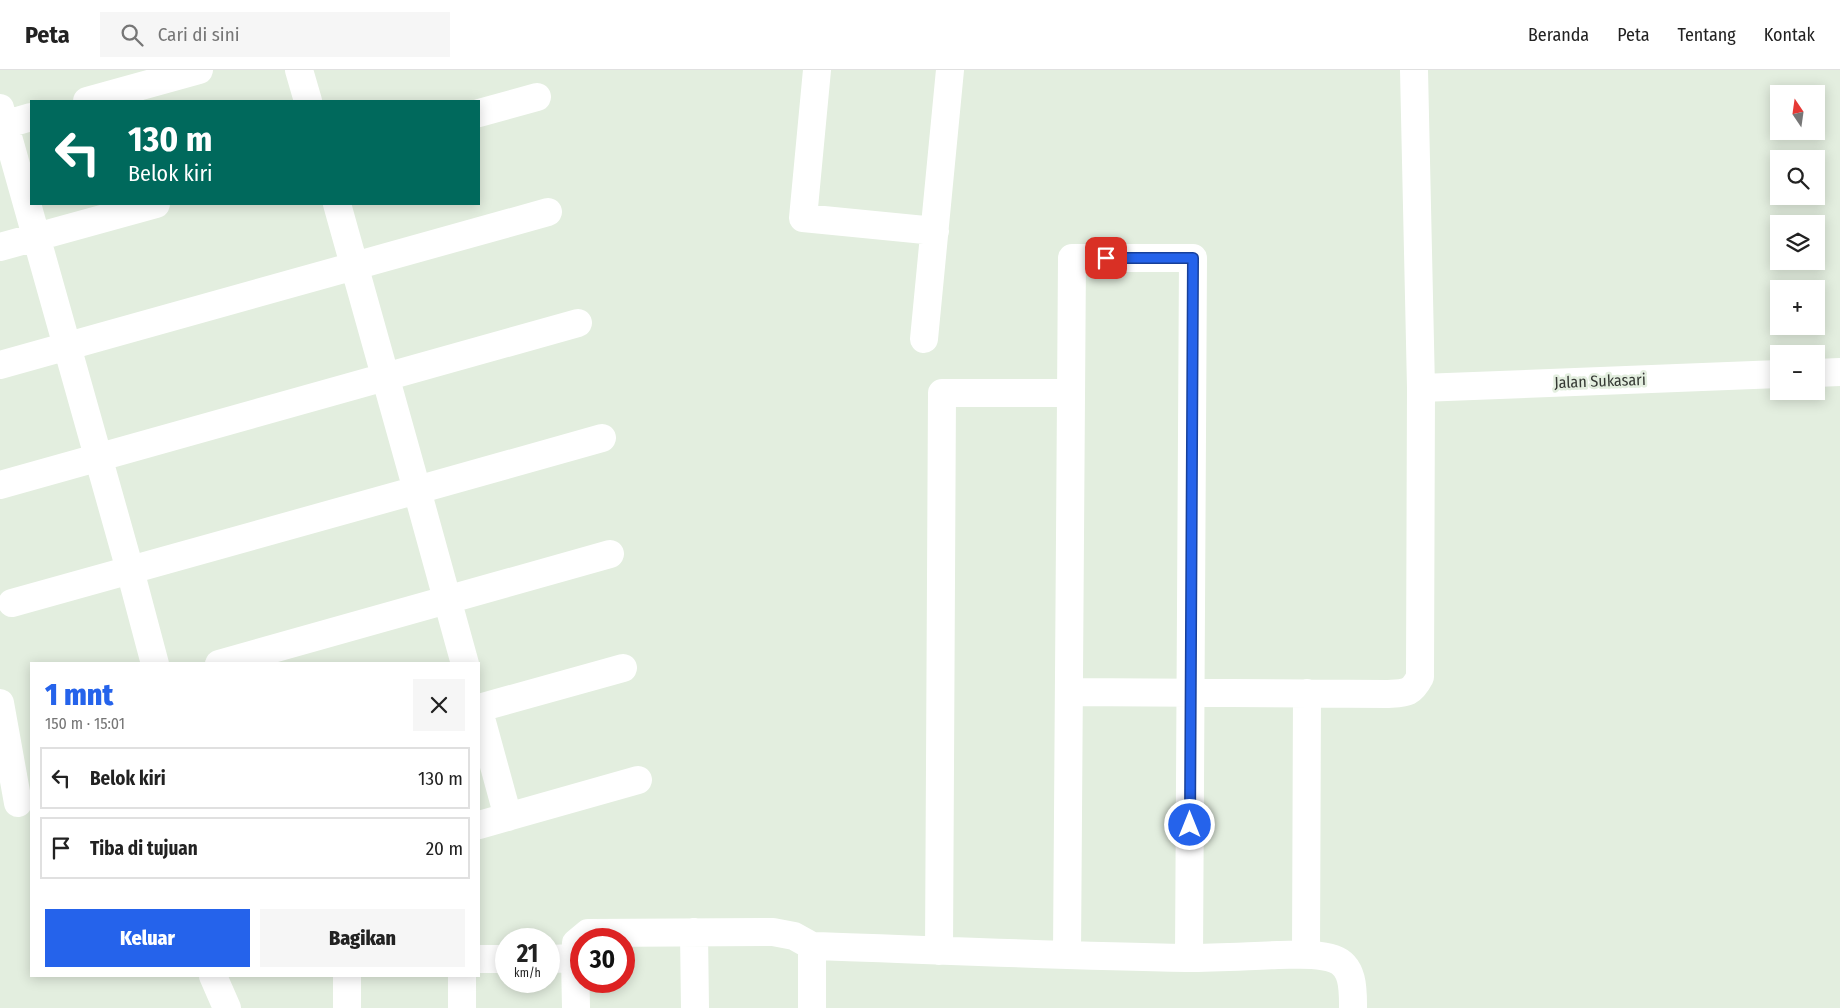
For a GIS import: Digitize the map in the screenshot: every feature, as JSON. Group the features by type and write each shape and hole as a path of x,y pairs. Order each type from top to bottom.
{"street":[{"path":"91,100 199,70"},
{"path":"299,70 308,100"},
{"path":"817,70 803,218 934,230"},
{"path":"924,339 950,70"},
{"path":"1069,692 1406,693 1414,688 1420,677 1421,388 1414,70"},
{"path":"480,113 537,97"},
{"path":"30,117 2,120 154,662"},
{"path":"0,247 152,205"},
{"path":"337,205 464,662"},
{"path":"0,366 548,212"},
{"path":"1067,954 1072,258 1193,258 1189,958"},
{"path":"0,484 578,323"},
{"path":"1825,373 1840,372"},
{"name":"Jalan Sukasari","path":"1421,388 1770,374"},
{"path":"938,950 942,392 1071,393"},
{"path":"12,603 602,438"},
{"path":"226,662 610,554"},
{"path":"480,710 623,668"},
{"path":"1306,954 1307,693"},
{"path":"0,703 16,803"},
{"path":"480,714 508,816"},
{"path":"480,825 638,780"},
{"path":"694,932 695,1008"},
{"path":"576,1008 562,958 588,933 772,932 794,936 812,946 1189,958 1306,954 1335,959 1343,964 1349,972 1353,990 1353,1008"},
{"path":"812,946 812,1008"},
{"path":"480,959 495,959"},
{"path":"213,977 228,1008"},
{"path":"347,977 348,1008"},
{"path":"462,977 462,1008"}],"route":[{"path":"1106,258 1193,258 1190,825"}]}
